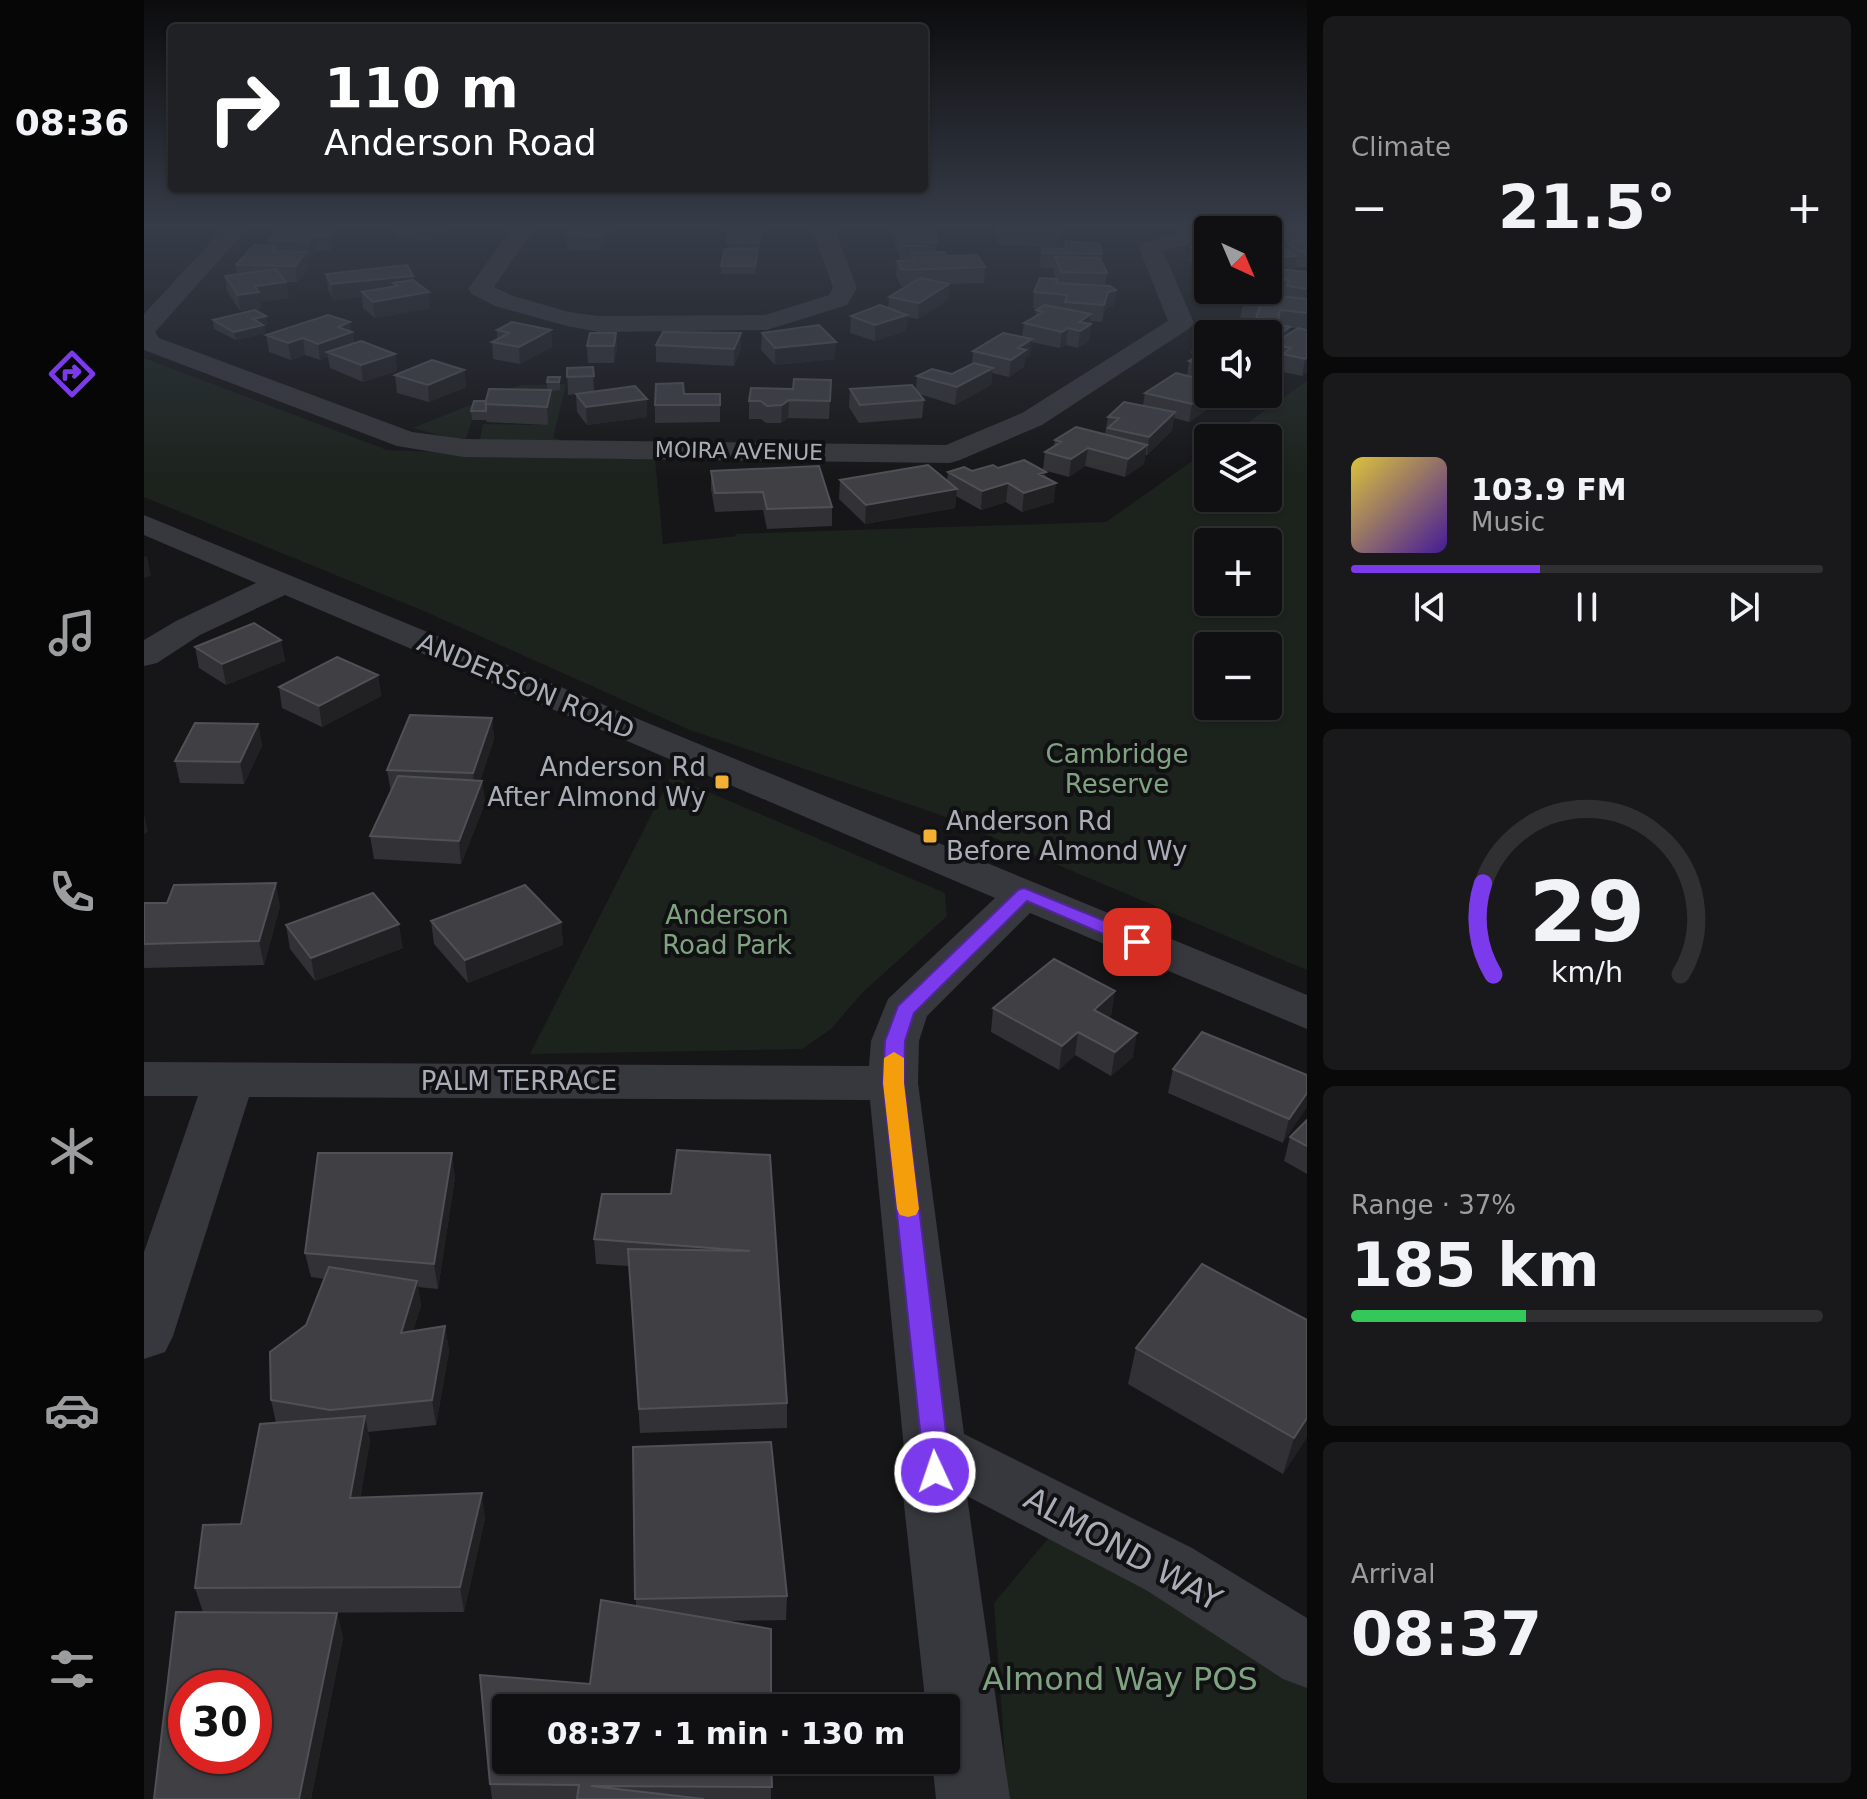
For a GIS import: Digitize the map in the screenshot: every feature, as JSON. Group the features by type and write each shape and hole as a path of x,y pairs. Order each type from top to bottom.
{"street":[{"name":"MOIRA AVENUE","path":"162,312 144,332 150,343 421,442 464,448 950,454 1032,419 1181,323 1176,312"},
{"path":"542,312 599,324 767,322 799,312"},
{"name":"ANDERSON ROAD","path":"144,524 1307,1013"},
{"path":"144,655 188,628 282,584"},
{"path":"973,1799 935,1495 935,1449 893,1083 895,1041 905,1010 1024,894"},
{"name":"PALM TERRACE","path":"144,1079 893,1083"},
{"path":"144,1336 229,1080"},
{"name":"ALMOND WAY","path":"935,1449 1169,1569 1307,1656"}],"green space":[{"name":"Cambridge Reserve","path":"144,358 387,450 596,459 655,458 663,544 738,536 733,534 1106,522 1194,460 1194,512 1282,512 1282,424 1246,424 1269,408 1282,408 1282,399 1307,381 1307,970 935,813 690,730 424,611 144,497"},
{"path":"566,384 553,438 559,439 559,446 479,444 483,424 548,425 551,407 475,410 466,439 460,441 413,428 520,385"},
{"name":"Anderson Road Park","path":"671,776 945,893 947,916 862,993 831,1029 802,1049 530,1054"},
{"name":"Almond Way POS","path":"1052,1534 1307,1656 1307,1799 1008,1799 994,1603"}],"building":[{"path":"247,312 259,312 266,316 253,319 263,325 234,332 213,320"},
{"path":"862,312 899,312 907,315 875,325 851,316"},
{"path":"1043,312 1091,314 1079,322 1091,324 1080,331 1068,328 1062,332 1024,323"},
{"path":"1258,312 1280,312 1278,320 1256,318"},
{"path":"328,315 350,322 338,327 352,332 318,344 303,338 288,343 266,335"},
{"path":"512,322 551,330 519,347 492,342 509,333 497,330"},
{"path":"819,325 836,342 775,348 762,333"},
{"path":"1298,328 1307,330 1307,358 1283,354 1291,348 1282,346 1282,338"},
{"path":"663,332 741,333 734,349 656,345"},
{"path":"590,333 616,333 614,346 587,346"},
{"path":"1003,333 1032,339 1018,348 1026,350 1011,360 973,351"},
{"path":"361,341 395,354 361,365 327,352"},
{"path":"432,360 464,370 428,385 395,375"},
{"path":"974,363 993,368 957,387 917,376 932,369 952,374"},
{"path":"593,367 594,376 567,377 567,368"},
{"path":"1176,373 1194,378 1192,404 1145,393"},
{"path":"548,377 560,377 559,382 547,382"},
{"path":"794,379 831,380 830,401 789,400 782,405 767,406 761,401 749,401 751,388 793,389"},
{"path":"683,383 684,394 720,394 720,405 655,405 656,384"},
{"path":"912,385 924,400 860,405 850,389"},
{"path":"635,386 647,399 586,407 576,394"},
{"path":"489,389 551,390 547,407 485,404"},
{"path":"474,401 486,401 486,411 471,411"},
{"path":"1124,402 1175,412 1149,437 1108,428 1119,418 1108,417"},
{"path":"1076,427 1147,445 1128,459 1088,448 1071,459 1045,452 1061,442 1055,440"},
{"path":"1024,460 1046,472 1039,474 1056,483 1024,493 1008,483 982,491 948,472 964,467 972,471 993,465 998,468"},
{"path":"928,465 957,489 866,505 840,480"},
{"path":"819,466 832,507 767,509 763,492 715,493 711,471"},
{"path":"254,623 281,640 222,664 195,647"},
{"path":"337,657 378,675 319,706 279,687"},
{"path":"410,715 492,718 473,773 387,770"},
{"path":"195,723 258,724 240,762 175,761"},
{"path":"398,776 482,781 459,841 370,836"},
{"path":"276,883 259,941 144,944 144,903 167,903 174,885"},
{"path":"525,885 561,922 465,960 431,921"},
{"path":"373,893 399,924 311,958 286,925"},
{"path":"1054,959 1115,991 1094,1010 1137,1033 1115,1052 1078,1032 1062,1046 993,1008"},
{"path":"1202,1032 1307,1075 1307,1093 1289,1119 1173,1069"},
{"path":"1307,1120 1307,1146 1290,1137"},
{"path":"677,1150 770,1155 787,1403 639,1409 628,1249 750,1251 594,1239 602,1194 671,1194"},
{"path":"318,1153 452,1153 434,1264 305,1253"},
{"path":"1202,1264 1307,1320 1307,1418 1294,1438 1136,1348"},
{"path":"329,1267 417,1281 401,1333 445,1326 432,1400 330,1410 271,1400 270,1352 306,1325"},
{"path":"365,1416 350,1498 482,1493 460,1587 195,1588 203,1525 241,1524 260,1424"},
{"path":"771,1442 787,1596 635,1599 633,1447"},
{"path":"601,1600 771,1629 771,1694 492,1694 492,1774 772,1774 772,1787 591,1786 704,1799 577,1799 579,1785 490,1784 480,1675 590,1684"},
{"path":"176,1612 337,1613 299,1799 154,1799 168,1680 168,1774 272,1774 272,1670 169,1670"}],"slow traffic":[{"path":"894,1058 893,1083 908,1209"}],"place":[{"name":"Anderson Rd After Almond Wy","path":"722,782"},
{"name":"Anderson Rd Before Almond Wy","path":"930,836"}],"route":[{"path":"935,1472 935,1449 893,1083 895,1041 905,1010 1024,894 1137,942"}]}
